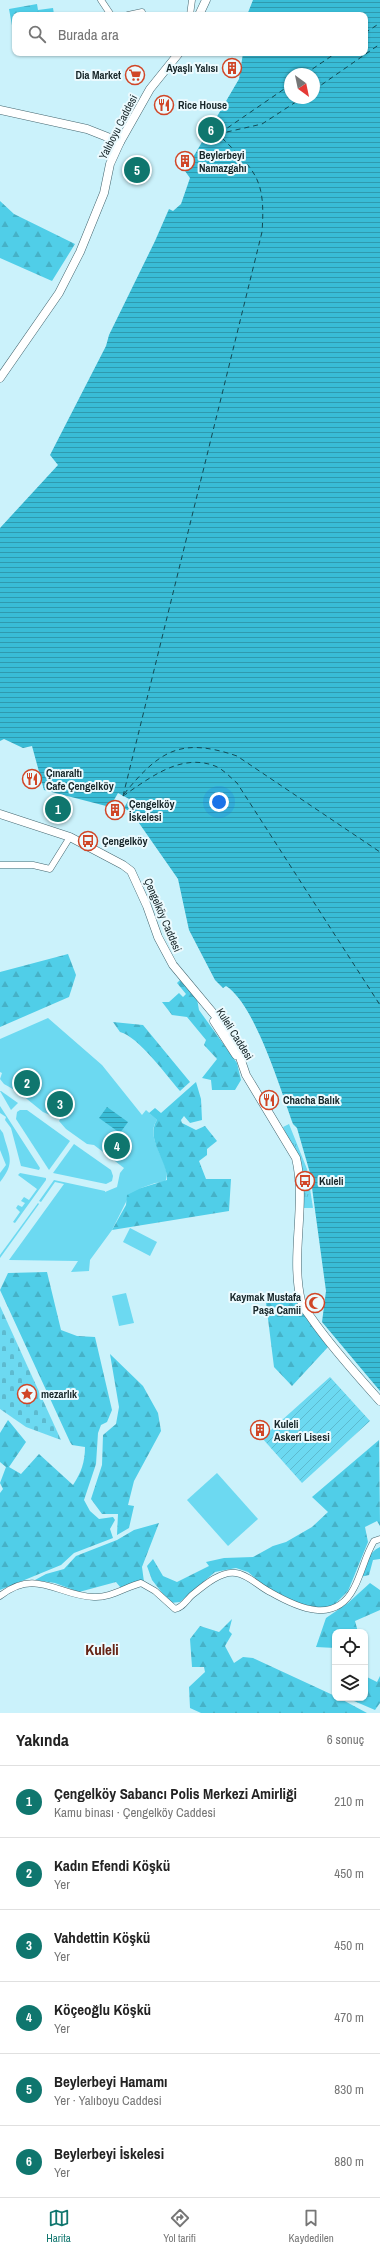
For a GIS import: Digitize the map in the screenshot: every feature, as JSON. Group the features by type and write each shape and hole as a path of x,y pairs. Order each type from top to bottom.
{"main road":[{"path":"196,12 201,0"},
{"path":"200,12 206,0"},
{"path":"0,110 87,129 120,142 119,134 135,105 172,56"},
{"name":"Yalıboyu Caddesi","path":"2,375 10,356 39,314 83,242 104,193 110,164 120,142 150,89 177,56"},
{"name":"Çengelköy Caddesi","path":"0,814 70,837 123,865 130,871 147,906 158,937 173,965 204,1005"},
{"name":"Kuleli Caddesi","path":"204,1005 245,1070 296,1158 300,1199 297,1271 301,1302 342,1360 380,1401"}],"street":[{"path":"101,0 109,12"},
{"path":"190,12 192,0"},
{"path":"0,865 34,865 50,869 70,837"},
{"path":"0,1596 27,1582 49,1584 93,1597 104,1596 141,1583 155,1591 175,1609 180,1607 191,1596 222,1574 235,1572 248,1577 278,1597 319,1612 331,1610 345,1601 354,1589 365,1556 374,1541 380,1539"}],"green space":[{"path":"37,4 38,10 53,8 54,12 12,12 12,26 9,9"},
{"path":"0,201 14,214 75,244 52,281 0,258"},
{"path":"68,954 76,975 69,997 0,1027 0,972"},
{"path":"181,979 197,999 199,1010 237,1063 241,1080 235,1090 212,1090 211,1080 202,1078 217,1059 204,1045 206,1040 187,1017 172,1015 162,1002 169,1002 179,993 183,997 186,994 177,983"},
{"path":"48,1018 102,1065 142,1115 146,1110 157,1120 154,1127 154,1135 166,1168 167,1176 165,1182 155,1183 141,1188 127,1200 112,1230 90,1260 89,1271 71,1272 78,1261 9,1260 64,1184 55,1182 41,1202 39,1201 54,1180 105,1192 117,1187 120,1173 124,1168 94,1145 87,1144 66,1129 59,1121 62,1116 54,1111 50,1115 43,1112 22,1095 25,1090 21,1087 18,1092 4,1084 0,1079 2,1073 0,1072 0,1039"},
{"path":"113,1022 143,1025 190,1082 180,1091 144,1049 127,1035 120,1032"},
{"path":"196,1082 201,1099 202,1120 190,1123 184,1116 181,1120 182,1123 196,1130 205,1126 217,1141 207,1149 207,1155 199,1161 206,1179 231,1179 229,1211 112,1230 126,1205 127,1195 141,1188 167,1180 164,1165 155,1142 154,1127 157,1120 149,1113 155,1108 161,1113"},
{"path":"0,1091 18,1103 11,1110"},
{"path":"0,1106 40,1168 39,1170 21,1166 11,1128 5,1120 6,1117 0,1113"},
{"path":"20,1110 27,1110 70,1141 49,1170 16,1119 17,1112"},
{"path":"289,1124 307,1169 313,1208 302,1208 302,1168 283,1127"},
{"path":"0,1129 3,1133 9,1153 10,1164 0,1182 0,1173 6,1165 0,1150"},
{"path":"74,1144 111,1170 113,1176 112,1181 106,1184 53,1173"},
{"path":"20,1173 46,1178 46,1180 15,1223 13,1222 20,1212 16,1208 18,1205 22,1207 25,1203 21,1201 24,1197 29,1200 37,1189 18,1175"},
{"path":"38,1203 39,1204 0,1258 0,1255"},
{"path":"130,1228 157,1242 150,1256 123,1242"},
{"path":"47,1272 61,1330 77,1336 95,1337 112,1410 107,1422 101,1425 98,1433 96,1464 84,1500 90,1511 99,1519 113,1517 115,1520 110,1529 113,1538 74,1553 61,1565 0,1590 0,1493 3,1489 0,1483 6,1467 0,1462 0,1433 8,1420 26,1442 9,1467 21,1474 39,1454 73,1485 80,1472 84,1458 85,1447 72,1445 70,1442 0,1290 8,1273"},
{"path":"297,1291 298,1302 328,1347 292,1386 274,1367 266,1303"},
{"path":"126,1293 134,1323 119,1326 112,1296"},
{"path":"0,1306 61,1440 26,1427 0,1409"},
{"path":"110,1354 143,1386 158,1413 161,1431 134,1481 128,1505 134,1506 129,1528 117,1535 118,1514 102,1514 91,1499 102,1465 103,1435 116,1424 119,1407"},
{"path":"330,1377 370,1421 302,1483 262,1438"},
{"path":"379,1440 380,1526 377,1521 365,1527 368,1542 348,1591 328,1611 298,1603 266,1587 248,1572 236,1568 215,1572 180,1602 170,1603 152,1580 147,1566 153,1559 163,1576 177,1582 209,1566 206,1562 224,1558 253,1557 273,1546 286,1542 312,1527 328,1512 312,1497"},
{"path":"217,1473 258,1519 228,1546 187,1500"},
{"path":"159,1523 142,1567 144,1582 121,1588 116,1582 79,1592 55,1583 35,1580 46,1574 64,1569 76,1556 117,1540 134,1530"},
{"path":"380,1547 380,1559 373,1560 369,1575 360,1577 370,1556"},
{"path":"370,1583 380,1590 380,1610 355,1621 357,1629 332,1629 332,1648 316,1647 326,1618 348,1603"},
{"path":"232,1619 229,1631 232,1634 225,1646 234,1663 243,1657 253,1658 332,1695 332,1701 345,1701 367,1713 201,1713 190,1708 189,1687 205,1672 204,1667 192,1667 190,1639 200,1626 219,1632"},
{"path":"380,1676 380,1703 375,1710 354,1701 368,1701 368,1678 377,1682"}],"shaded area":[{"path":"253,0 380,0 380,1391 322,1322 326,1291 310,1173 297,1128 293,1124 266,1049 257,1029 237,996 226,986 223,988 215,980 189,930 178,879 132,813 124,808 129,799 118,793 110,807 44,790 32,746 23,748 4,739 0,741 0,528 58,465 50,455 106,346 109,335 169,209 173,211 181,204 190,178 185,171 239,79 243,56 368,56 368,12 248,12"},
{"path":"107,1107 128,1122 120,1133 99,1118"}],"ferry route":[{"path":"368,31 380,23"},
{"path":"368,52 380,44"},
{"path":"314,68 332,56"},
{"path":"320,86 363,56"},
{"path":"220,133 284,89"},
{"path":"218,134 262,124 293,104"},
{"path":"123,796 262,232 263,214 260,187 249,167 218,134"},
{"path":"124,794 149,767 173,751 186,748 218,750 237,756 380,852"},
{"path":"123,796 144,781 178,765 202,763 218,767 224,771 237,783 380,1005"}],"place":[{"name":"Ayaşlı Yalısı","path":"232,68"},
{"name":"Dia Market","path":"135,75"},
{"name":"Rice House","path":"164,105"},
{"name":"Beylerbeyi İskelesi","path":"211,130"},
{"name":"Beylerbeyi Namazgahı","path":"185,161"},
{"name":"Beylerbeyi Hamamı","path":"137,170"},
{"name":"Çınaraltı Cafe Çengelköy","path":"32,779"},
{"name":"Çengelköy Sabancı Polis Merkezi Amirliği","path":"58,809"},
{"name":"Çengelköy İskelesi","path":"115,810"},
{"name":"Çengelköy","path":"88,841"},
{"name":"Kadın Efendi Köşkü","path":"27,1083"},
{"name":"Chacha Balık","path":"269,1100"},
{"name":"Vahdettin Köşkü","path":"60,1104"},
{"name":"Köçeoğlu Köşkü","path":"117,1146"},
{"name":"Kuleli","path":"305,1181"},
{"name":"Kaymak Mustafa Paşa Camii","path":"315,1303"},
{"name":"mezarlık","path":"27,1394"},
{"name":"Kuleli Askerî Lisesi","path":"260,1430"}],"district":[{"name":"Kuleli","path":"102,1649"}]}
